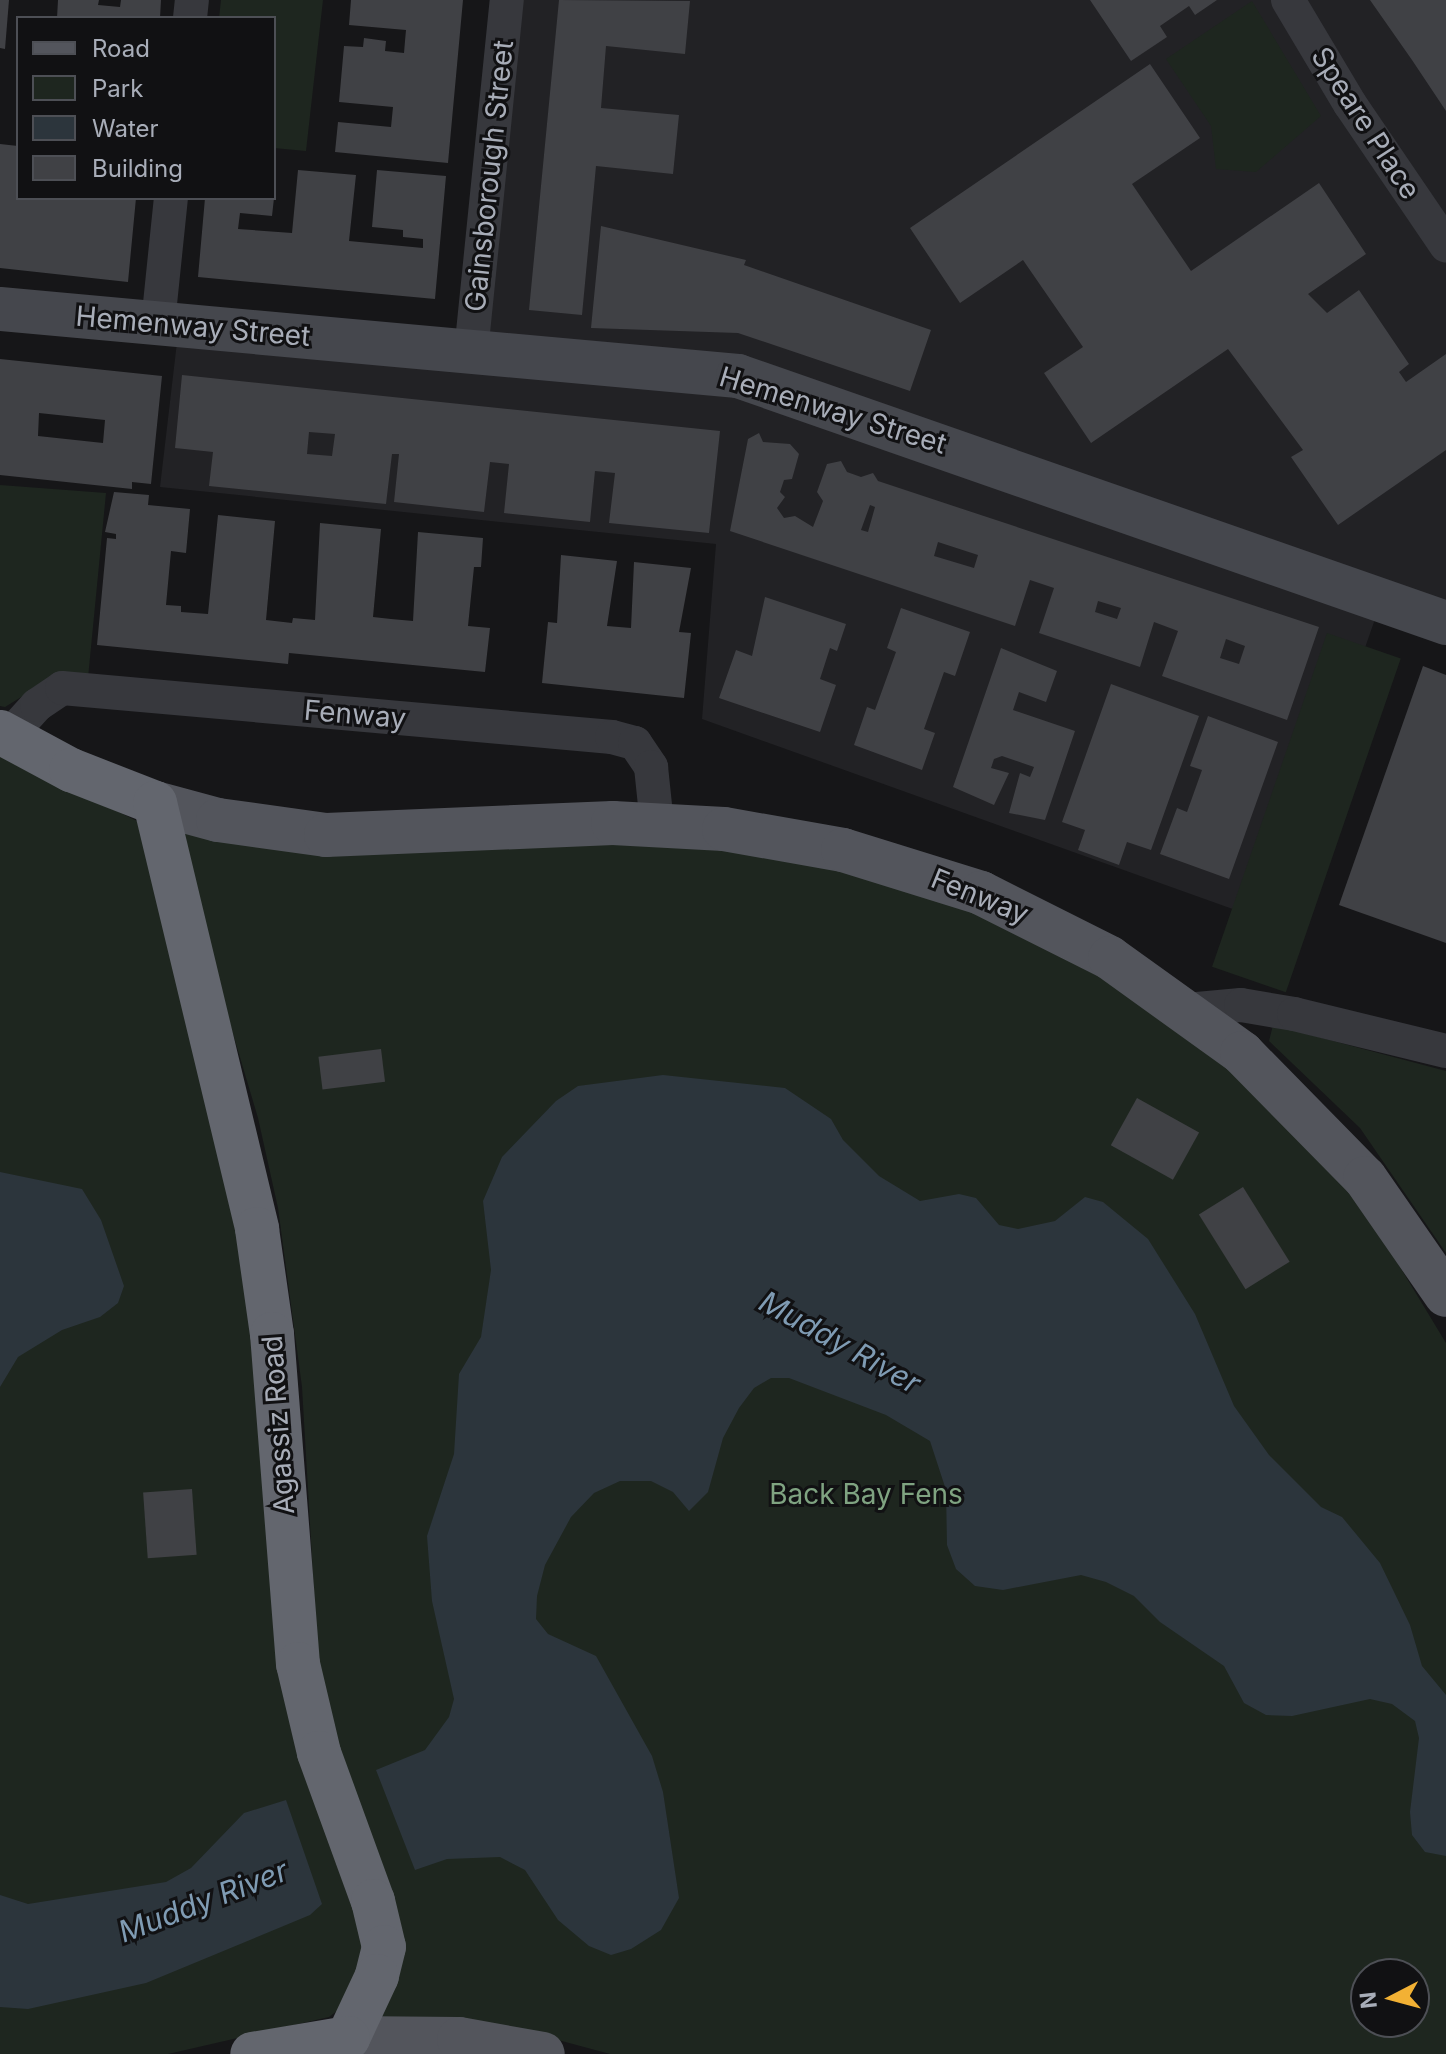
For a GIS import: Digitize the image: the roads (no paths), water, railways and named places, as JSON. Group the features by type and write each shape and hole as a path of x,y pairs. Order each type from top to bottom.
{"highway":[{"name":"Fenway","path":"4,735 71,770 155,803"},
{"name":"Agassiz Road","path":"155,803 262,1256 301,1681 319,1753 383,1937 377,1976 348,2038"},
{"path":"252,2054 348,2038"}],"main road":[{"name":"Hemenway Street","path":"0,309 738,376 1446,622"},
{"name":"Fenway","path":"155,803 244,825 326,835 657,824 816,844 954,883 1055,927 1186,1010 1261,1069 1337,1146 1394,1216 1446,1295"},
{"path":"348,2038 459,2039 543,2054"}],"street":[{"name":"Gainsborough Street","path":"471,352 507,0"},
{"name":"Speare Place","path":"1288,0 1350,104 1446,245"},
{"path":"158,323 171,200"},
{"name":"Fenway","path":"4,735 37,705 62,688 612,737 635,743 651,767 657,824"},
{"path":"1186,1010 1241,1005 1294,1014 1446,1051"}],"water":[{"name":"Muddy River","path":"663,1075 785,1088 831,1119 843,1140 879,1176 920,1201 959,1194 976,1198 999,1225 1018,1229 1055,1221 1085,1197 1103,1202 1148,1239 1195,1314 1234,1406 1269,1455 1321,1507 1342,1517 1380,1563 1410,1625 1422,1666 1446,1695 1446,1856 1425,1852 1412,1835 1410,1812 1419,1738 1415,1721 1392,1704 1370,1699 1292,1716 1266,1715 1244,1703 1224,1666 1160,1622 1134,1596 1106,1582 1081,1575 1003,1590 975,1586 956,1569 947,1545 946,1490 930,1441 886,1415 789,1378 771,1378 754,1388 739,1408 723,1438 708,1492 689,1511 673,1492 651,1481 620,1481 594,1493 571,1517 545,1565 537,1596 536,1619 548,1634 596,1656 652,1756 663,1792 679,1898 661,1930 631,1949 611,1955 589,1946 558,1920 525,1870 500,1857 447,1859 415,1870 376,1770 425,1750 449,1717 454,1699 432,1601 427,1536 454,1454 459,1374 481,1337 491,1270 483,1201 502,1157 556,1101 578,1086"},
{"path":"0,1172 82,1189 101,1220 124,1286 118,1303 100,1317 62,1330 18,1357 0,1387"},
{"name":"Muddy River","path":"286,1800 322,1904 310,1915 146,1983 28,2009 0,2007 0,1895 28,1904 166,1882 191,1868 244,1813"}],"park label":[{"name":"Back Bay Fens","path":"866,1494"}]}
